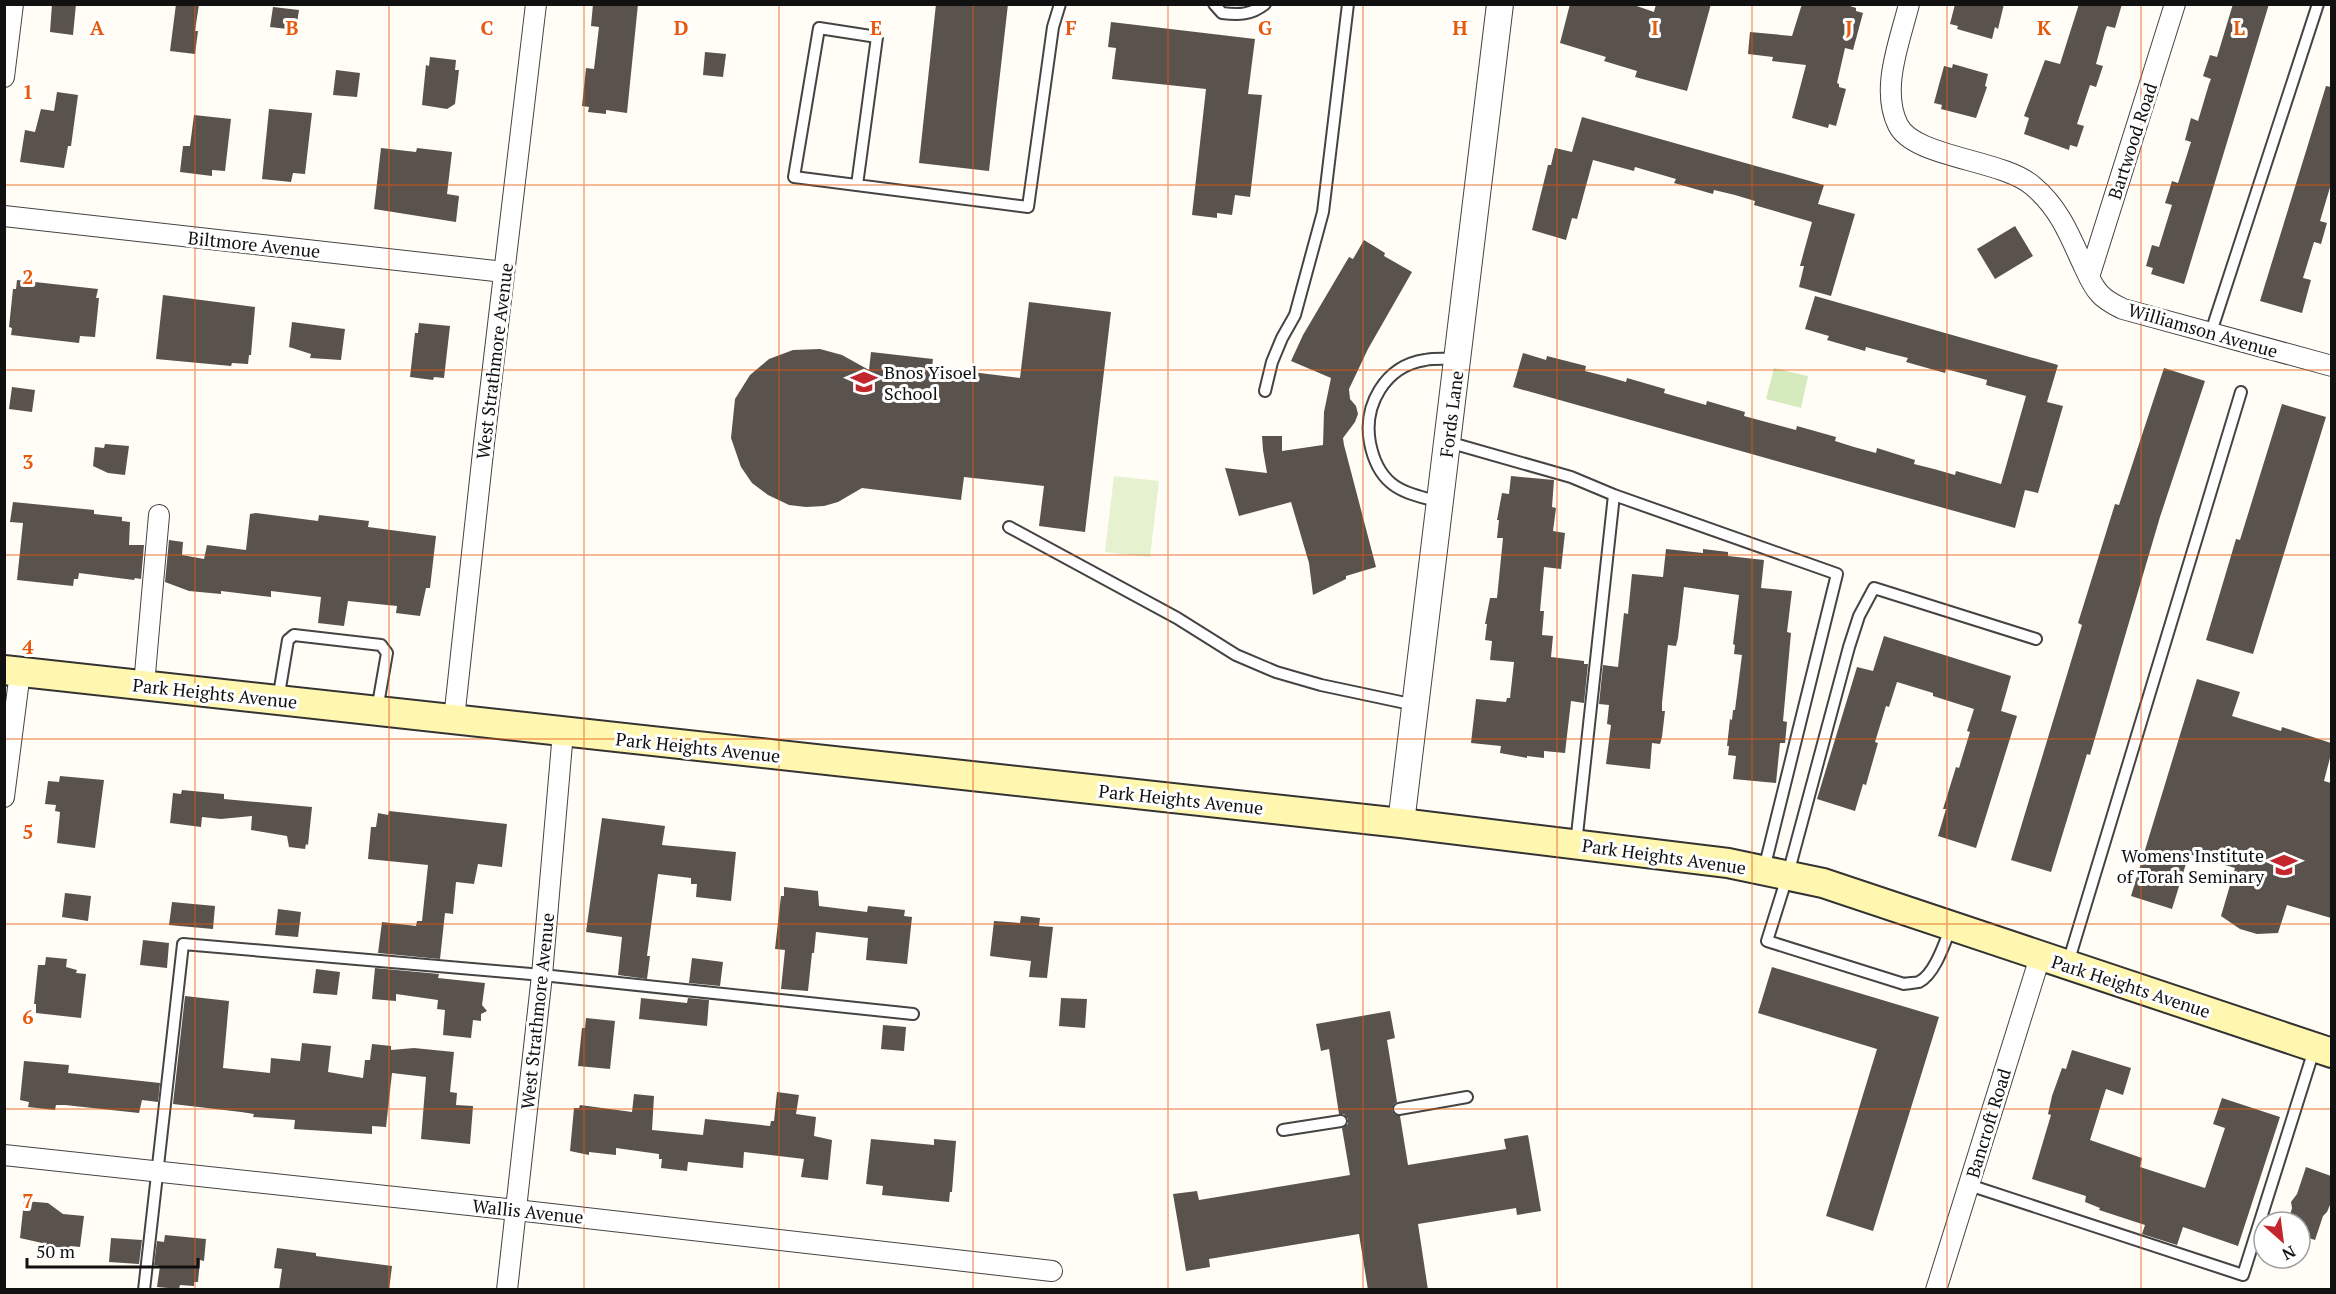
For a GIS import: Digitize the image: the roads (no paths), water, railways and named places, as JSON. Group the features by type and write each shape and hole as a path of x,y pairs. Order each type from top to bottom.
{"main road":[{"name":"Park Heights Avenue","path":"12,671 1401,823 1728,863 1823,883 2323,1051"}],"street":[{"path":"4,77 13,4"},
{"name":"West Strathmore Avenue","path":"454,719 536,4"},
{"name":"Fords Lane","path":"1401,823 1500,4"},
{"name":"Williamson Avenue","path":"1909,4 1891,80 1890,99 1899,128 1912,140 1925,147 1997,168 2032,184 2062,218 2099,294 2123,309 2331,366"},
{"name":"Bartwood Road","path":"2089,277 2175,4"},
{"name":"Biltmore Avenue","path":"4,216 504,272"},
{"path":"144,685 159,515"},
{"path":"4,797 12,671"},
{"name":"West Strathmore Avenue","path":"507,1290 542,975 562,732"},
{"name":"Bancroft Road","path":"1936,1290 2040,957"},
{"name":"Wallis Avenue","path":"4,1155 1052,1271"}],"lane":[{"path":"857,185 878,37 819,28 794,177 1028,207 1053,27 1060,4"},
{"path":"1214,4 1222,14 1239,15 1254,13 1265,4"},
{"path":"1265,391 1272,362 1295,315 1323,212 1348,4"},
{"path":"2211,332 2318,4"},
{"path":"1441,502 1406,492 1392,484 1380,470 1373,456 1368,420 1371,403 1381,386 1393,374 1424,360 1458,359"},
{"path":"2067,965 2241,392"},
{"path":"1448,442 1571,477 1614,495 1837,574 1776,872 1767,940 1904,984 1920,981 1932,968 1941,953 1951,927"},
{"path":"1576,844 1614,495"},
{"path":"1009,527 1177,618 1236,655 1266,668 1321,685 1387,701 1416,705"},
{"path":"1776,872 1859,616 1874,588 2036,639"},
{"path":"278,700 288,640 294,635 381,645 387,653 377,711"},
{"path":"144,1290 183,944 542,975 913,1014"},
{"path":"1969,1185 2243,1275 2323,1051"},
{"path":"1399,1109 1467,1097"},
{"path":"1283,1130 1341,1121"}],"place":[{"name":"Bnos Yisoel School","path":"864,382"},
{"name":"Womens Institute of Torah Seminary","path":"2284,865"}]}
